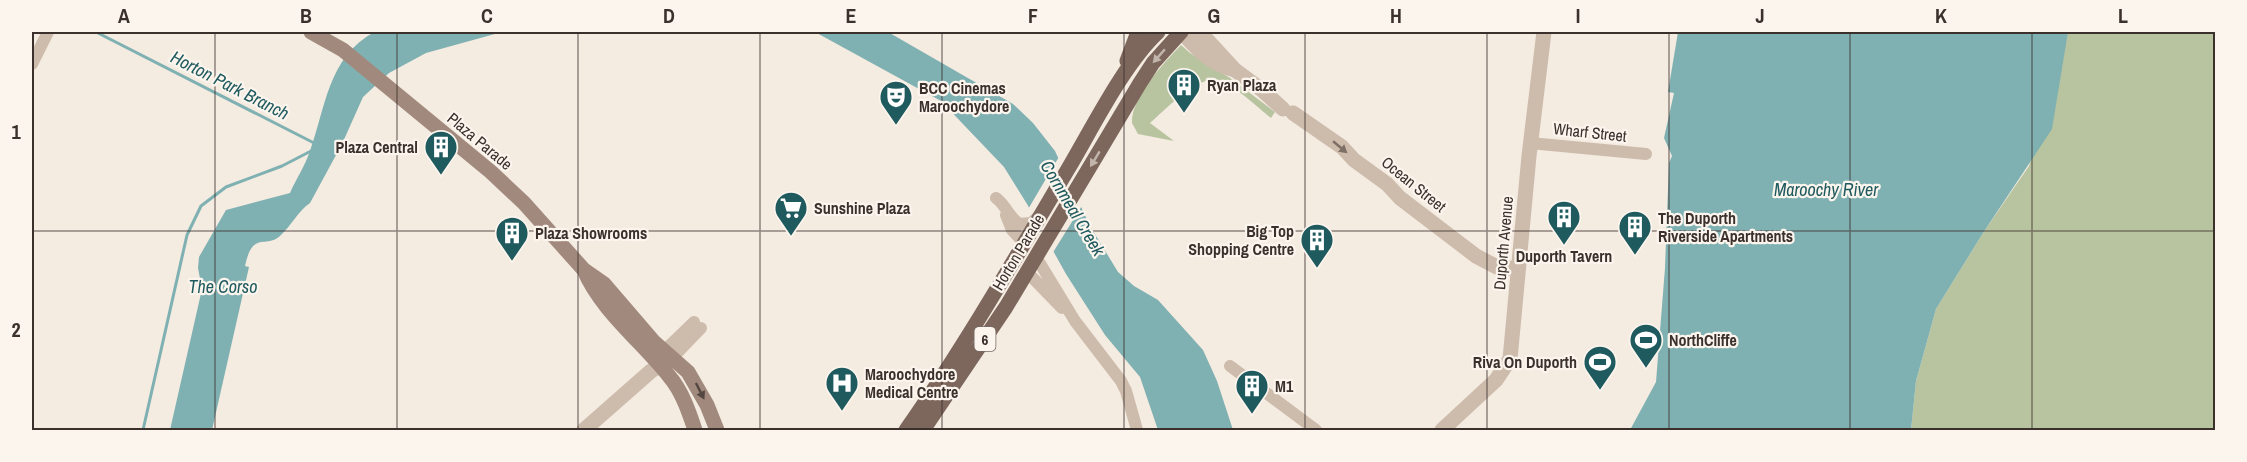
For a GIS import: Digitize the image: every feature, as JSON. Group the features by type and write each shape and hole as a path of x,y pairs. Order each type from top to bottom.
{"main road":[{"name":"Plaza Parade","path":"311,32 343,50 507,187 584,270 604,284 661,362 674,383 695,430"},
{"name":"Plaza Parade","path":"329,32 343,50"},
{"path":"1119,84 1138,32"},
{"name":"Horton Parade","path":"906,430 934,391 1119,84 1146,44 1158,32"},
{"name":"Horton Parade","path":"923,430 1027,272 1153,63 1182,32"},
{"path":"1088,135 1112,130"},
{"path":"1024,243 1045,242"},
{"path":"1024,243 1036,257"},
{"path":"1024,243 1023,260 1027,272"},
{"name":"Plaza Parade","path":"661,362 688,372 696,383 717,430"}],"street":[{"path":"32,64 48,32"},
{"name":"Ocean Street","path":"1182,32 1212,62 1218,66 1235,70"},
{"name":"Ocean Street","path":"1200,32 1235,70 1288,111 1342,147 1354,160 1387,184 1400,198 1476,256 1497,267 1518,269"},
{"name":"Duporth Avenue","path":"1442,430 1496,380 1510,359 1530,143 1544,32"},
{"name":"Wharf Street","path":"1530,143 1646,154"},
{"path":"1024,243 1012,230 1000,203 1018,223 1026,224 1036,220"},
{"path":"1036,257 1073,319 1124,386 1137,430"},
{"path":"1027,272 1073,319"},
{"path":"584,430 661,362 698,325"},
{"path":"1230,366 1316,430"}],"green space":[{"path":"2068,32 2215,32 2215,430 1911,430 1916,381 1936,309 1983,233 2029,166"},
{"path":"1181,45 1275,112 1271,118 1230,86 1216,80 1208,80 1190,89 1150,123 1174,141 1138,134 1132,123 1137,102 1150,81"}],"water":[{"name":"The Corso","path":"374,32 502,32 426,53 389,73 363,97 342,144 310,203 281,235 270,241 256,244 248,255 245,266 249,267 212,430 170,430 202,289 198,268 199,257 226,210 290,193 308,157 325,100 338,69 347,55"},
{"name":"Cornmeal Creek","path":"815,32 888,32 1013,104 1033,123 1055,151 1090,226 1118,272 1134,286 1158,300 1203,350 1217,381 1233,430 1158,430 1140,377 1105,335 1066,274 1004,167 941,101"},
{"name":"Maroochy River","path":"1678,32 2068,32 2052,129 1936,309 1916,381 1911,430 1630,430 1656,382 1665,268 1669,163 1672,156 1664,138 1674,93 1668,92"}],"pier":[{"path":"1060,155 1083,204 1052,254 1027,211"}],"waterway":[{"name":"Horton Park Branch","path":"96,32 316,144"},
{"path":"143,430 187,235 201,206 226,187 282,166 311,151"}],"place":[{"name":"Ryan Plaza","path":"1184,114"},
{"name":"BCC Cinemas Maroochydore","path":"896,126"},
{"name":"Plaza Central","path":"441,176"},
{"name":"Sunshine Plaza","path":"791,237"},
{"name":"Duporth Tavern","path":"1564,246"},
{"name":"The Duporth Riverside Apartments","path":"1635,256"},
{"name":"Plaza Showrooms","path":"512,262"},
{"name":"Big Top Shopping Centre","path":"1317,269"},
{"name":"NorthCliffe","path":"1646,369"},
{"name":"Riva On Duporth","path":"1600,391"},
{"name":"Maroochydore Medical Centre","path":"842,412"},
{"name":"M1","path":"1252,415"}]}
